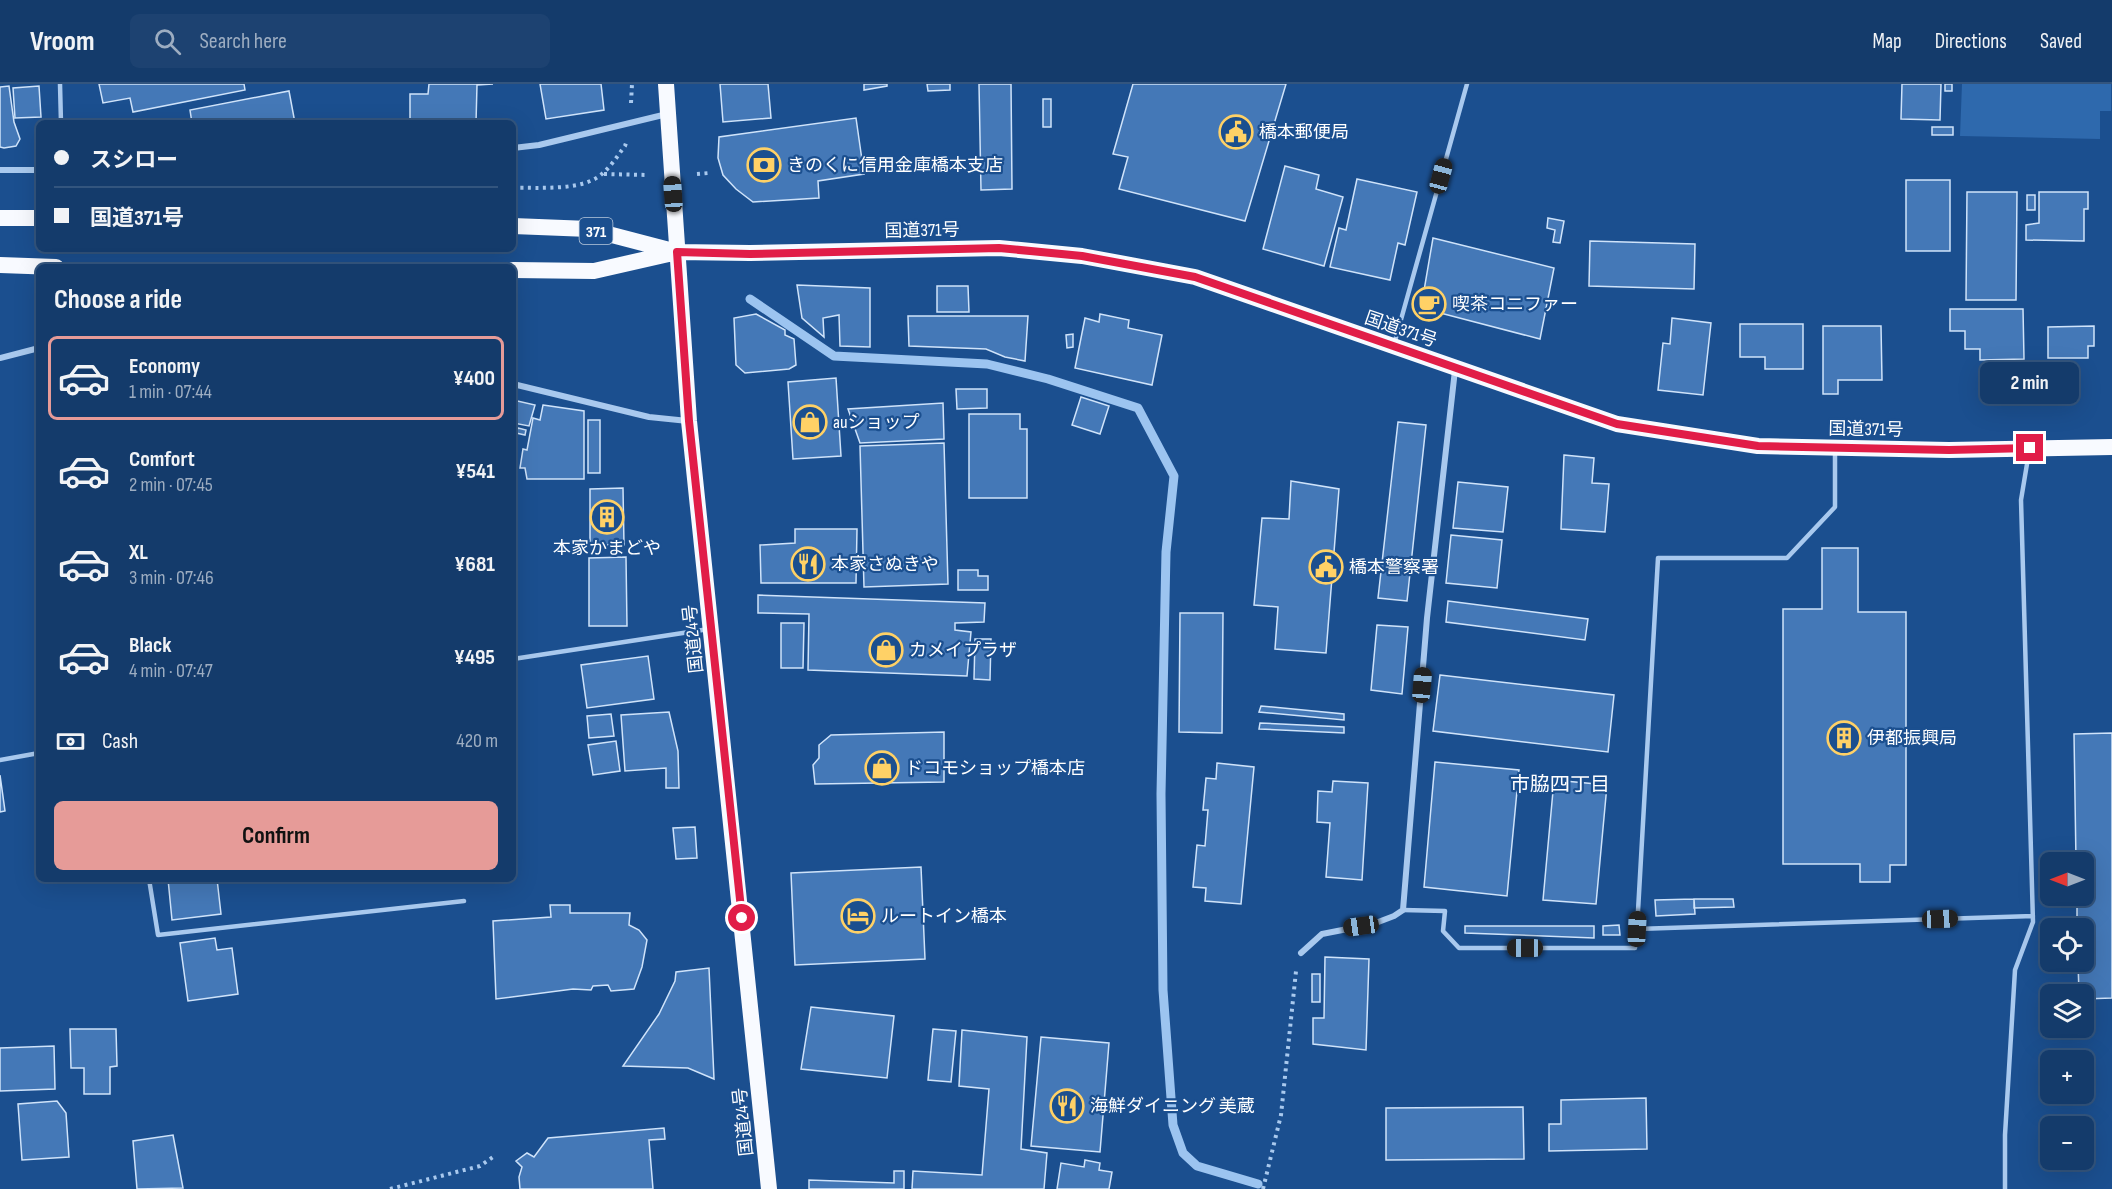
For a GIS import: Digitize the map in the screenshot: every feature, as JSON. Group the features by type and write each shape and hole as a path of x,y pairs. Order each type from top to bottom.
{"highway":[{"name":"国道24号","path":"666,84 689,421 769,1189"},
{"path":"0,218 36,218"},
{"name":"371","path":"516,226 589,229 677,252"},
{"name":"国道371号","path":"677,252 750,254 999,248 1082,256 1195,277 1393,348 1617,424 1758,446 1949,450 2112,447"},
{"name":"371","path":"516,270 594,271 677,252"},
{"path":"0,266 36,267"}],"street":[{"path":"516,148 538,145 667,114"},
{"path":"0,171 36,170"},
{"path":"0,358 36,349"},
{"path":"1300,953 1322,934 1373,924 1403,910 1427,618 1455,369"},
{"path":"516,385 649,417 689,421"}],"lane":[{"path":"60,84 61,120"},
{"path":"1393,348 1467,84"},
{"path":"1403,910 1445,911 1443,931 1459,948 1635,948 1658,558 1787,558 1835,507 1835,447"},
{"path":"2005,1189 2005,1135 2016,970 2033,921 2021,500 2030,448"},
{"path":"516,659 711,628"},
{"path":"0,760 36,754"},
{"path":"149,882 158,935 464,901"},
{"path":"1637,929 2033,916"}],"path":[{"path":"516,188 576,186 603,174 625,146 632,84"},
{"path":"1263,1189 1281,1115 1296,969 1300,953"},
{"path":"390,1189 480,1166 496,1155"}],"shaded area":[{"path":"1962,84 2111,84 2111,111 2100,111 2100,139 1960,136"}],"building":[{"path":"99,84 244,84 245,90 133,112 130,98 103,103"},
{"path":"429,84 493,84 477,85 476,120 410,120 410,94 428,94"},
{"path":"540,84 601,84 604,110 546,119"},
{"path":"720,84 768,84 771,118 723,122"},
{"path":"864,84 887,84 887,86 864,90"},
{"path":"927,84 950,84 950,90 928,91"},
{"path":"979,84 1011,84 1012,189 981,190"},
{"path":"1133,84 1286,84 1245,221 1119,189 1128,157 1113,154"},
{"path":"1902,84 1941,84 1940,120 1901,119"},
{"path":"1945,84 1952,84 1952,91 1945,91"},
{"path":"9,86 14,122 20,139 16,146 4,148 0,147 0,87"},
{"path":"39,86 41,117 15,118 13,88"},
{"path":"289,91 294,120 192,120 190,110"},
{"path":"1043,99 1051,99 1051,127 1043,127"},
{"path":"856,118 864,174 818,181 819,198 753,202 723,175 718,158 719,137"},
{"path":"1932,127 1953,127 1953,135 1932,135"},
{"path":"1285,166 1319,175 1316,189 1343,197 1324,266 1263,249"},
{"path":"1357,179 1417,192 1405,245 1398,243 1390,280 1330,267 1339,228 1346,230"},
{"path":"1906,180 1950,180 1950,251 1906,251"},
{"path":"1967,192 2017,192 2016,300 1966,300"},
{"path":"2039,192 2088,192 2088,209 2084,209 2084,241 2026,240 2026,225 2039,223"},
{"path":"2027,195 2035,195 2035,210 2027,210"},
{"path":"1548,218 1564,221 1560,243 1553,242 1555,230 1547,228"},
{"path":"1433,238 1554,268 1540,339 1421,308"},
{"path":"1590,241 1695,244 1694,289 1589,286"},
{"path":"797,285 870,288 870,347 840,346 839,315 823,318 824,337 802,318"},
{"path":"937,286 968,286 969,312 937,312"},
{"path":"1950,309 2023,309 2024,359 1980,360 1980,349 1965,349 1965,331 1950,331"},
{"path":"756,314 785,330 785,335 794,339 796,365 789,369 745,373 736,365 734,318"},
{"path":"1100,314 1129,320 1128,328 1162,335 1152,385 1075,368 1085,318 1099,322"},
{"path":"908,316 1028,316 1025,361 1005,357 986,349 909,346"},
{"path":"1672,318 1711,323 1703,395 1658,390 1663,343 1670,344"},
{"path":"1740,324 1803,324 1803,369 1765,369 1765,357 1740,357"},
{"path":"1823,326 1881,326 1882,380 1838,380 1838,394 1823,394"},
{"path":"2094,326 2094,346 2088,346 2088,358 2048,358 2048,327"},
{"path":"1073,334 1073,347 1067,348 1066,335"},
{"path":"836,378 841,456 793,459 788,382"},
{"path":"956,389 987,389 987,408 957,409"},
{"path":"1081,397 1109,406 1100,434 1072,425"},
{"path":"516,401 535,405 529,426 516,424"},
{"path":"943,403 944,439 860,443 848,409"},
{"path":"543,405 584,411 584,479 527,479 525,468 520,468 523,449 527,450 533,418 540,420"},
{"path":"969,414 1020,414 1020,429 1027,429 1027,498 969,498"},
{"path":"588,420 600,420 600,473 588,473"},
{"path":"1398,422 1426,425 1407,601 1378,598"},
{"path":"518,428 526,430 525,435 516,433"},
{"path":"944,443 948,584 864,587 860,446"},
{"path":"1564,455 1594,458 1592,483 1609,484 1605,532 1561,529"},
{"name":"橋本警察署","path":"1291,481 1339,489 1326,653 1275,649 1278,607 1254,605 1262,518 1289,519"},
{"path":"1458,482 1508,487 1503,532 1453,528"},
{"name":"本家かまどや","path":"623,488 624,545 590,545 590,489"},
{"name":"本家さぬきや","path":"795,529 857,529 856,583 761,583 760,545 795,543"},
{"path":"1451,535 1502,540 1497,588 1446,583"},
{"name":"伊都振興局","path":"1822,548 1858,548 1858,612 1906,612 1906,865 1890,865 1890,882 1860,882 1860,864 1783,864 1783,609 1822,609"},
{"path":"626,557 627,626 589,626 589,558"},
{"path":"958,570 978,570 978,576 988,576 988,590 958,590"},
{"path":"758,595 985,603 984,622 955,623 955,630 971,632 967,676 808,670 809,614 758,613"},
{"path":"1448,601 1588,619 1585,640 1446,622"},
{"path":"1180,613 1223,613 1222,733 1179,732"},
{"path":"781,623 804,623 803,668 781,668"},
{"path":"1377,625 1408,627 1402,694 1371,690"},
{"path":"975,639 991,639 990,680 974,679"},
{"path":"648,656 654,699 587,708 581,665"},
{"path":"1440,675 1614,695 1608,752 1433,731"},
{"path":"1261,706 1344,714 1344,720 1259,712"},
{"path":"669,712 678,751 679,788 666,788 666,768 625,771 621,715"},
{"path":"611,714 614,736 589,738 587,716"},
{"path":"1260,723 1344,727 1344,733 1259,729"},
{"path":"944,732 944,782 815,784 813,765 819,758 819,745 831,735"},
{"path":"2112,733 2112,998 2094,999 2094,984 2079,984 2078,972 2094,972 2094,918 2077,918 2077,906 2094,906 2094,852 2076,852 2074,734"},
{"path":"616,741 620,771 593,775 588,745"},
{"path":"1435,762 1519,770 1507,896 1424,887"},
{"path":"1217,763 1254,767 1241,904 1205,901 1206,888 1193,887 1197,845 1205,846 1208,810 1203,810 1206,778 1216,779"},
{"path":"0,775 5,811 0,812"},
{"path":"1554,780 1607,785 1596,904 1543,900"},
{"path":"1333,781 1368,783 1362,880 1326,877 1330,823 1317,822 1318,791 1332,792"},
{"path":"695,827 697,858 676,859 673,828"},
{"name":"ルートイン橋本","path":"921,867 925,959 795,965 791,873"},
{"path":"168,882 217,882 221,914 172,920"},
{"path":"1694,899 1695,914 1656,916 1655,900"},
{"path":"1694,899 1733,899 1734,907 1694,908"},
{"path":"550,905 570,905 570,913 630,913 629,925 639,930 647,940 642,967 634,989 611,991 608,985 593,986 591,990 573,989 496,999 493,921 551,917"},
{"path":"1619,925 1620,935 1603,935 1603,926"},
{"path":"1465,926 1594,926 1594,938 1465,933"},
{"path":"215,938 217,950 232,948 238,994 188,1001 180,943"},
{"path":"1325,957 1369,959 1366,1050 1313,1044 1313,1018 1324,1018"},
{"path":"709,968 714,1079 688,1068 623,1066 659,1014 675,981 676,972"},
{"path":"1312,974 1320,974 1320,1002 1312,1002"},
{"path":"811,1007 894,1016 887,1078 801,1069"},
{"path":"70,1029 116,1029 117,1066 110,1067 110,1094 84,1094 84,1068 71,1068"},
{"path":"933,1029 956,1031 951,1082 928,1080"},
{"path":"962,1030 1027,1037 1021,1149 1047,1153 1044,1189 912,1189 913,1171 982,1175 989,1089 959,1086"},
{"path":"1041,1037 1109,1043 1100,1152 1031,1146"},
{"path":"54,1046 55,1089 0,1091 0,1048"},
{"path":"1646,1098 1647,1149 1549,1151 1549,1124 1561,1124 1561,1100"},
{"path":"57,1101 66,1113 69,1157 22,1160 18,1104"},
{"path":"1523,1107 1524,1159 1386,1160 1386,1108"},
{"path":"664,1128 665,1139 649,1140 653,1189 520,1189 519,1177 522,1167 516,1161 527,1153 534,1157 548,1138"},
{"path":"173,1135 183,1188 137,1189 133,1141"},
{"path":"1085,1160 1100,1163 1099,1170 1112,1172 1109,1189 1057,1189 1061,1163 1084,1167"},
{"path":"894,1171 904,1171 904,1189 809,1189 809,1180 894,1183"}],"waterway":[{"path":"750,299 834,356 987,364 1048,379 1138,408 1174,476 1166,552 1161,794 1163,990 1173,1125 1183,1153 1197,1166 1258,1184"}],"place":[{"name":"橋本郵便局","path":"1236,132"},
{"name":"きのくに信用金庫橋本支店","path":"764,165"},
{"name":"喫茶コニファー","path":"1429,304"},
{"name":"auショップ","path":"810,422"},
{"name":"本家かまどや","path":"607,517"},
{"name":"本家さぬきや","path":"808,564"},
{"name":"橋本警察署","path":"1326,567"},
{"name":"カメイプラザ","path":"886,650"},
{"name":"伊都振興局","path":"1844,738"},
{"name":"ドコモショップ橋本店","path":"882,768"},
{"name":"ルートイン橋本","path":"858,916"},
{"name":"海鮮ダイニング 美蔵","path":"1067,1106"}],"district":[{"name":"市脇四丁目","path":"1560,784"}],"route":[{"path":"742,918 689,421 677,252 750,254 999,248 1082,256 1195,277 1393,348 1617,424 1758,446 1949,450 2030,448"}]}
